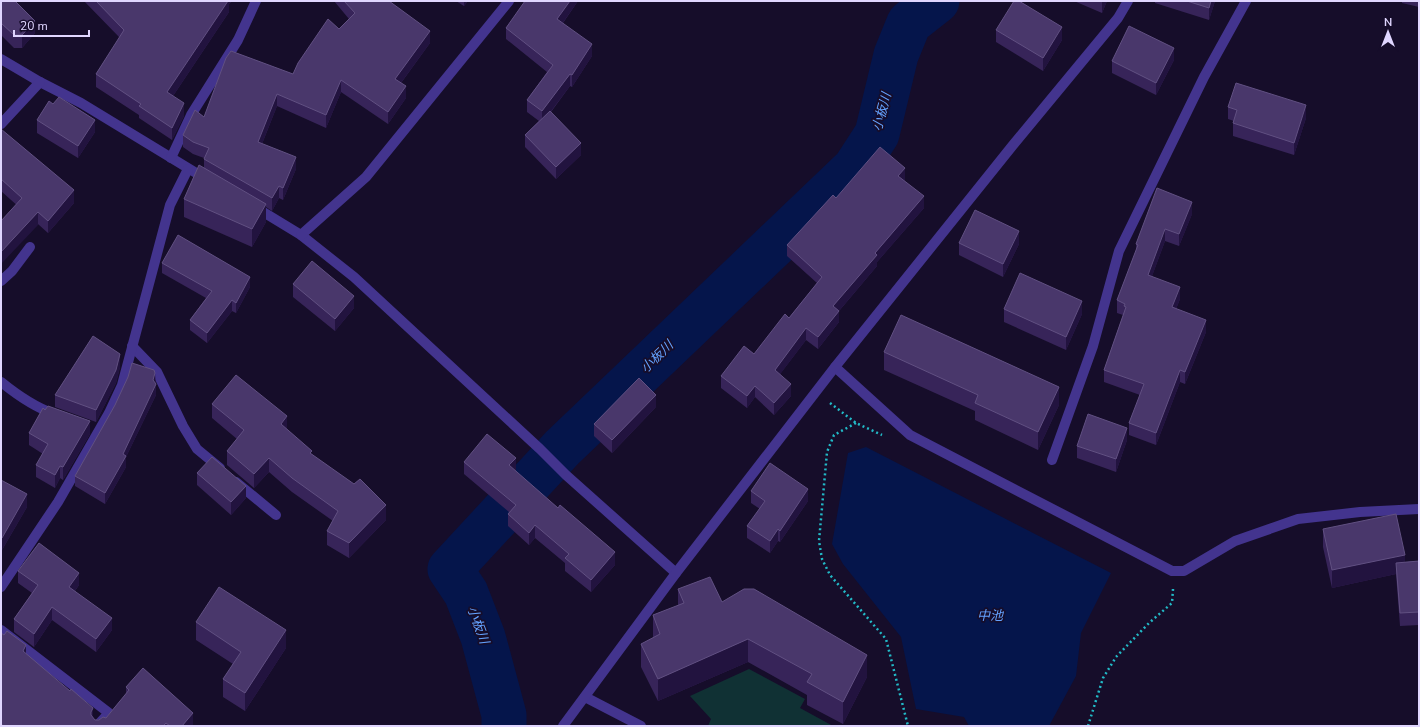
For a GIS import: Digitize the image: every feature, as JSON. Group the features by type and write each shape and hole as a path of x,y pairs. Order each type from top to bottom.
{"street":[{"path":"171,158 191,116 238,40 256,1"},
{"path":"301,235 366,177 509,1"},
{"path":"563,726 676,573 815,392 1118,18 1128,1"},
{"path":"1052,460 1093,346 1118,251 1204,77 1246,1"},
{"path":"1,59 40,82 81,103 214,184"},
{"path":"1,124 40,82"},
{"path":"1,587 58,502 96,429 109,413 122,385 170,205 188,169"},
{"path":"246,202 301,235 354,277 540,449 566,475 676,573"},
{"path":"1,282 12,271 30,247"},
{"path":"132,346 157,372 183,426 198,449 276,515"},
{"path":"835,367 910,435 1172,571 1184,571 1235,541 1298,519 1360,512 1419,508"},
{"path":"1,382 16,394 39,408 66,418"},
{"path":"1,630 109,713 97,726"},
{"path":"585,698 641,726"}],"path":[{"path":"815,392 856,423 887,438"},
{"path":"856,423 834,435 827,452 819,541 822,559 830,575 886,639 908,726"},
{"path":"1088,726 1103,678 1116,657 1149,623 1172,603 1174,588 1170,585"}],"green space":[{"path":"749,669 805,699 800,708 833,726 708,726 711,719 690,696"}],"water":[{"name":"中池","path":"866,447 1111,573 1081,633 1076,676 1049,726 969,726 964,717 916,709 901,637 843,564 832,544 848,453"}],"building":[{"path":"1,1 15,1 35,21 22,35 14,35 1,23"},
{"path":"96,1 228,1 167,92 184,103 172,128 139,106 141,104 96,74 124,30"},
{"path":"344,1 389,1 430,31 395,79 406,86 388,112 341,80 326,115 277,94 258,142 296,157 283,188 279,186 272,198 204,159 209,148 193,142 183,135 195,110 204,117 226,58 231,51 293,74 298,63 328,19 339,29 355,13"},
{"path":"525,1 570,1 557,19 592,44 572,75 570,74 542,111 527,100 553,65 506,28"},
{"path":"1014,1 1019,1 1062,27 1043,58 996,30"},
{"path":"1187,1 1211,1 1209,8"},
{"path":"1129,26 1174,48 1156,83 1112,61"},
{"path":"1236,83 1306,105 1294,143 1233,123 1237,110 1228,107"},
{"path":"59,97 95,120 78,146 37,120 49,101 53,104"},
{"path":"550,111 581,143 556,167 525,135"},
{"path":"1,129 74,190 48,221 38,212 1,252 1,221 22,198 1,179"},
{"path":"880,147 905,168 898,176 924,196 875,253 877,255 833,306 839,311 818,337 806,328 775,370 791,384 774,403 755,386 747,396 721,376 744,346 754,354 785,314 789,318 822,277 787,245 833,195 836,198"},
{"path":"199,165 266,204 252,229 184,199"},
{"path":"1157,188 1192,202 1179,234 1165,229 1148,275 1180,287 1172,307 1206,320 1185,372 1180,370 1156,433 1129,423 1144,384 1104,370 1126,307 1124,306 1125,304 1117,300 1138,245 1136,244"},
{"path":"975,210 1019,231 1003,264 959,243"},
{"path":"178,235 250,277 236,303 232,300 207,333 190,320 212,291 162,263"},
{"path":"312,261 354,296 335,319 293,284"},
{"path":"1020,273 1082,301 1066,337 1004,309"},
{"path":"901,315 1059,387 1038,432 975,403 978,395 884,352"},
{"path":"93,336 120,354 116,370 96,410 55,395"},
{"path":"132,363 154,370 155,373 153,380 156,384 123,454 126,456 105,493 75,476 115,405 128,377"},
{"path":"236,375 287,416 281,424 312,451 310,453 354,484 360,479 386,505 349,543 327,531 338,511 292,478 269,458 254,474 227,451 244,430 212,404"},
{"path":"639,378 656,395 612,440 594,424"},
{"path":"48,406 90,421 63,467 60,466 55,475 36,465 48,444 29,433 43,408 45,410"},
{"path":"1088,414 1127,428 1116,459 1077,446"},
{"path":"487,434 516,458 509,465 558,508 560,505 615,552 591,580 565,558 569,554 535,525 529,533 508,514 516,505 464,462"},
{"path":"212,457 246,486 231,502 197,473"},
{"path":"770,463 808,489 780,531 778,529 770,541 747,526 765,501 751,491"},
{"path":"1,480 27,494 2,538 1,537"},
{"path":"1396,514 1405,555 1332,570 1323,529"},
{"path":"39,543 79,573 69,587 112,618 96,639 52,607 34,634 14,619 38,585 18,571"},
{"path":"1419,561 1419,612 1400,613 1396,563"},
{"path":"710,577 722,602 744,589 754,589 867,655 843,702 807,682 812,674 748,639 658,679 641,644 660,634 653,615 684,603 678,589"},
{"path":"219,587 286,630 245,693 223,679 241,652 196,622"},
{"path":"7,631 26,645 23,651 70,691 71,689 93,708 91,715 95,720 99,720 103,717 106,718 129,690 126,687 143,668 193,713 182,726 170,726 166,723 163,726 4,726 1,724 1,633 4,635"}],"waterway":[{"name":"小板川","path":"504,726 504,715 483,637 466,593 450,569 562,448 855,168 877,134 896,55 909,23 937,1"}]}
